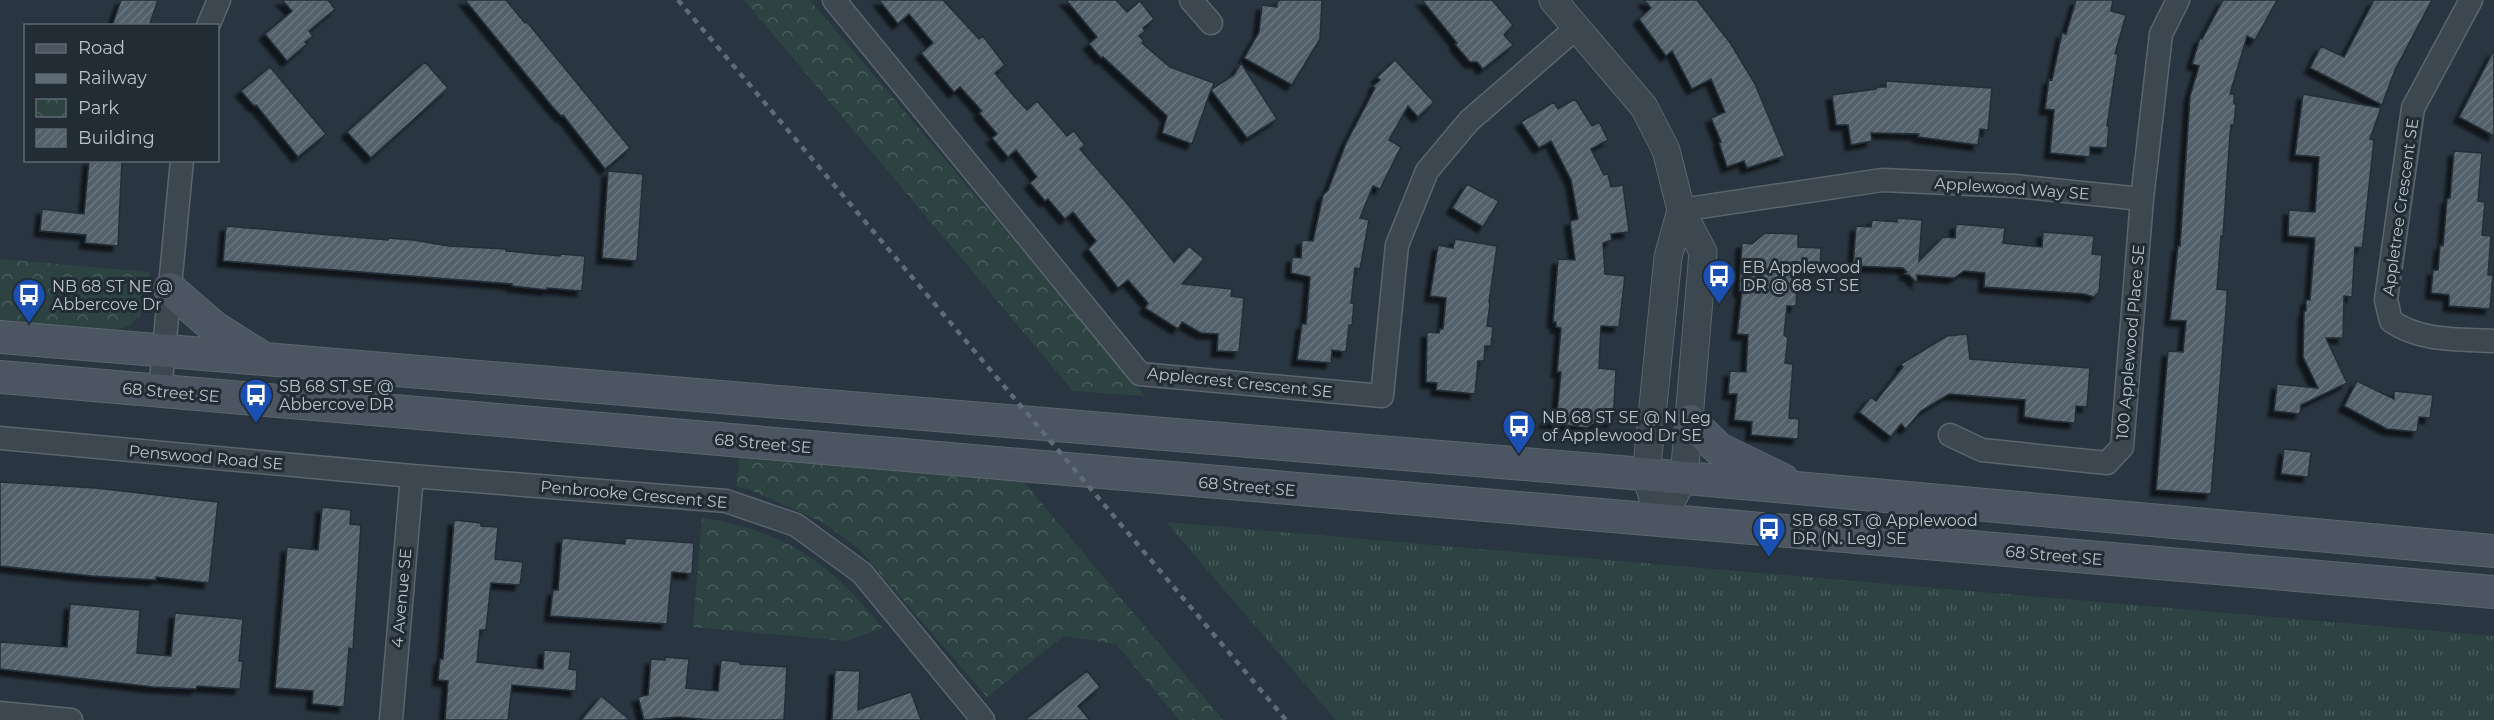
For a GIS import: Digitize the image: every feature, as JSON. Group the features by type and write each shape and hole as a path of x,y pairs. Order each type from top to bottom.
{"main road":[{"path":"170,289 215,328 264,359"},
{"path":"0,337 1684,478 2494,551"},
{"name":"68 Street SE","path":"0,377 2494,592"},
{"path":"1690,420 1719,449 1803,490"}],"street":[{"path":"209,24 219,0"},
{"name":"Applecrest Crescent SE","path":"834,0 1140,374 1383,396 1397,245 1427,171 1469,121 1576,28"},
{"path":"1191,0 1211,23"},
{"path":"1553,0 1644,107 1666,150 1682,210 1702,252 1684,478 1660,521"},
{"path":"2142,199 2161,34 2178,0"},
{"name":"Appletree Crescent SE","path":"2471,0 2413,108 2386,300 2391,321 2405,331 2424,336 2494,341"},
{"path":"160,391 182,162"},
{"name":"Applewood Way SE","path":"1682,210 1882,180 2015,186 2142,199"},
{"name":"100 Applewood Place SE","path":"1950,435 1982,450 2108,463 2122,447 2142,199"},
{"path":"1660,521 1646,475 1668,257 1682,210"},
{"name":"Penswood Road SE","path":"0,438 412,476"},
{"name":"4 Avenue SE","path":"391,720 412,476"},
{"name":"Penbrooke Crescent SE","path":"412,476 726,501 796,525 862,573 983,720"},
{"path":"0,713 71,720"}],"green space":[{"path":"744,0 810,0 1145,396 1073,391"},
{"path":"0,259 149,272 146,301 139,316 133,322 114,331 0,325"},
{"path":"740,458 1024,482 1223,720 1179,720 1116,644 1064,636 987,697 859,549 822,522 736,486"},
{"path":"702,518 758,531 804,553 844,585 882,628 848,641 693,627"},
{"path":"1166,522 2494,636 2494,720 1336,720"}],"building":[{"path":"121,0 158,0 150,24 113,24"},
{"path":"282,0 328,0 335,9 309,31 313,36 287,61 265,34 292,11"},
{"path":"465,0 506,0 525,23 527,22 630,148 605,169 563,115 561,116 551,105"},
{"path":"879,0 943,0 979,39 983,36 1005,65 995,73 1014,96 1027,110 1037,101 1067,136 1074,131 1085,145 1080,149 1174,262 1189,246 1204,259 1182,284 1232,289 1231,296 1244,298 1239,352 1217,351 1218,334 1201,333 1182,322 1178,329 1145,308 1148,303 1128,280 1118,288 1088,249 1096,241 1073,212 1065,219 1048,199 1045,201 1030,183 1037,177 1016,150 1008,157 992,138 997,134 979,113 982,111 960,87 954,92 921,53 933,43 909,14 898,24"},
{"path":"1066,0 1116,0 1127,12 1140,1 1154,19 1143,28 1145,31 1139,36 1144,41 1142,43 1170,67 1214,83 1212,89 1234,75 1241,63 1277,119 1247,138 1211,90 1192,144 1162,133 1167,116 1103,57 1101,58 1089,44 1097,37"},
{"path":"1280,0 1322,0 1320,39 1292,85 1244,58 1259,32 1262,5 1277,7 1277,2"},
{"path":"1422,0 1492,0 1513,25 1504,35 1513,45 1483,69 1477,62 1470,62"},
{"path":"1644,0 1697,0 1731,44 1755,84 1785,156 1747,168 1744,161 1727,167 1719,143 1721,142 1711,118 1725,112 1711,79 1692,89 1672,51 1666,56 1639,19 1651,8"},
{"path":"2076,0 2113,0 2111,11 2126,15 2115,54 2118,54 2107,126 2109,126 2107,148 2090,147 2090,157 2050,153 2054,110 2045,109 2049,79 2052,80 2062,33 2066,34"},
{"path":"2223,0 2277,0 2255,40 2247,36 2230,94 2234,94 2234,104 2236,104 2234,125 2231,125 2217,289 2227,290 2227,299 2211,494 2156,490 2168,351 2183,352 2186,321 2170,320 2178,246 2180,246 2190,96 2199,66 2192,64 2200,38 2202,39"},
{"path":"2374,0 2432,0 2395,70 2382,105 2310,68 2321,46 2344,57"},
{"path":"2494,50 2494,136 2459,117"},
{"path":"1395,60 1434,102 1418,117 1408,106 1389,140 1401,147 1380,189 1373,186 1360,218 1369,220 1360,269 1355,268 1351,303 1354,304 1352,325 1349,325 1346,352 1332,350 1331,363 1297,360 1302,324 1306,324 1310,277 1291,273 1292,257 1301,258 1302,240 1313,241 1323,195 1328,190 1346,143 1375,88 1373,86 1380,80 1377,77"},
{"path":"425,62 448,88 371,158 347,132"},
{"path":"270,67 326,134 298,157 256,105 254,106 241,91"},
{"path":"1886,81 1992,88 1988,130 1980,129 1978,145 1918,137 1919,134 1871,133 1872,141 1851,145 1848,125 1836,125 1832,95 1886,87"},
{"path":"2303,94 2381,108 2370,139 2374,140 2362,248 2355,247 2352,297 2344,296 2343,338 2326,338 2347,383 2301,405 2300,414 2274,411 2277,384 2318,388 2303,357 2304,311 2306,311 2306,300 2310,300 2315,238 2288,236 2289,210 2315,212 2319,157 2295,155"},
{"path":"1575,99 1592,126 1599,122 1608,140 1591,149 1604,175 1608,174 1611,187 1623,185 1629,232 1611,234 1612,240 1603,243 1605,274 1625,276 1619,327 1601,326 1599,368 1616,370 1613,422 1598,421 1587,428 1544,422 1557,413 1561,372 1557,372 1561,328 1556,327 1556,322 1553,322 1558,259 1575,260 1570,221 1578,219 1571,180 1551,141 1539,148 1521,122 1554,102 1558,109"},
{"path":"2454,151 2482,153 2478,201 2485,202 2482,235 2491,236 2488,275 2493,275 2490,309 2449,306 2449,295 2431,293 2433,270 2438,270 2440,245 2443,246"},
{"path":"89,162 122,162 118,246 85,243 86,235 40,231 42,209 84,214"},
{"path":"608,171 643,174 637,261 602,258"},
{"path":"1467,184 1499,201 1483,227 1452,208"},
{"path":"1897,218 1922,220 1919,261 1943,237 1955,238 1956,224 2005,228 2003,243 2042,247 2043,232 2094,236 2092,254 2102,255 2099,292 2094,297 2084,294 1984,287 1985,273 1964,271 1954,278 1917,275 1917,283 1909,275 1904,274 1907,272 1903,268 1853,266 1856,226 1871,227 1872,220 1897,222"},
{"path":"226,226 388,240 388,238 413,240 449,246 506,249 506,251 560,256 560,254 585,256 582,291 547,288 547,290 512,286 512,284 223,261"},
{"path":"1765,233 1798,234 1798,247 1821,248 1820,270 1798,269 1796,306 1787,306 1784,335 1788,338 1785,363 1793,364 1789,418 1799,419 1798,439 1751,435 1752,422 1734,420 1737,394 1728,394 1730,371 1746,372 1748,335 1737,334 1742,291 1739,291 1742,243 1752,244"},
{"path":"1455,239 1497,246 1487,326 1493,327 1491,346 1485,346 1484,361 1478,361 1475,394 1436,390 1437,383 1426,382 1427,332 1439,333 1440,329 1443,329 1446,298 1430,296 1438,245 1453,248"},
{"path":"1967,334 1970,359 2090,368 2087,407 2076,406 2075,423 2052,421 2024,417 2025,400 1949,394 1921,411 1906,429 1901,424 1891,437 1859,412 1871,397 1876,401 1903,367 1901,364 1947,336"},
{"path":"2357,381 2394,399 2394,391 2433,395 2430,418 2419,417 2417,432 2387,429 2344,406"},
{"path":"2284,449 2311,452 2308,477 2281,474"},
{"path":"0,482 96,488 218,502 209,583 156,577 156,580 92,576 0,566"},
{"path":"322,507 351,510 350,524 361,525 353,649 349,648 344,707 312,704 313,691 275,688 287,547 318,550"},
{"path":"454,520 498,527 495,559 523,562 520,585 491,583 486,630 480,630 477,662 543,669 544,650 571,652 569,669 577,670 576,691 512,685 508,720 445,720 448,681 438,680 440,659 443,659"},
{"path":"562,538 625,544 625,538 694,543 692,574 672,572 667,624 550,616 553,590 558,590"},
{"path":"70,604 140,610 137,653 171,656 175,613 243,619 239,661 243,661 240,689 197,686 196,689 153,687 0,669 0,642 67,647"},
{"path":"665,657 689,659 686,688 718,691 721,660 740,662 740,664 787,667 784,720 712,720 678,717 644,720 638,697 648,695 651,659 665,660"},
{"path":"835,670 860,671 858,710 911,692 921,720 832,720"},
{"path":"1087,671 1100,687 1078,706 1090,720 1025,720"},
{"path":"601,696 630,720 581,720"}],"railway":[{"path":"678,0 1286,720"}],"place":[{"name":"EB Applewood DR @ 68 ST SE","path":"1719,305"},
{"name":"NB 68 ST NE @ Abbercove Dr","path":"29,324"},
{"name":"SB 68 ST SE @ Abbercove DR","path":"256,424"},
{"name":"NB 68 ST SE @ N Leg of Applewood Dr SE","path":"1519,455"},
{"name":"SB 68 ST @ Applewood DR (N. Leg) SE","path":"1769,558"}]}
